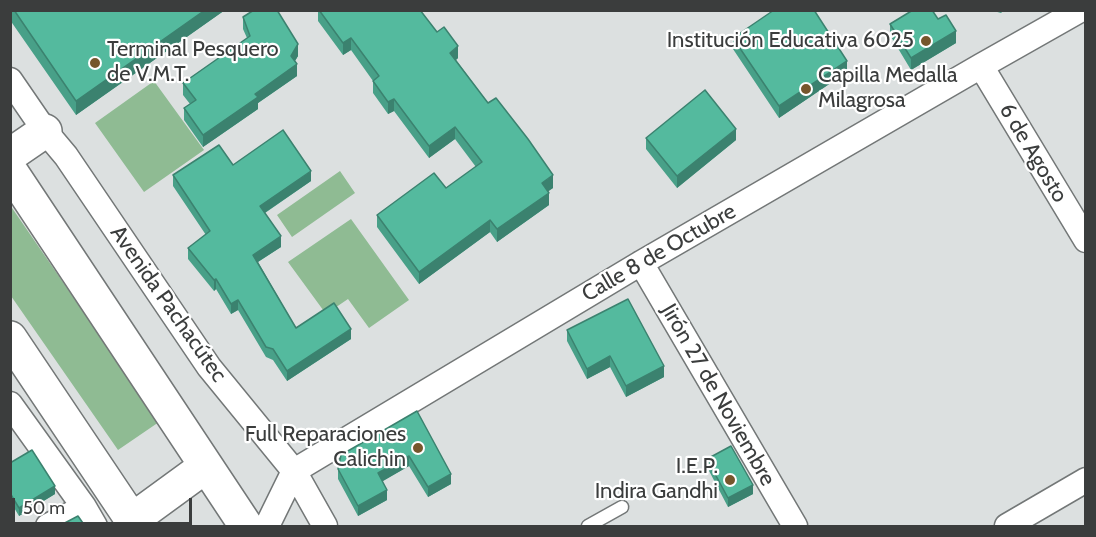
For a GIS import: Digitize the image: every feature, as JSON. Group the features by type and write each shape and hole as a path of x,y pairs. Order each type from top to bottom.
{"main road":[{"path":"10,155 45,131"},
{"path":"10,170 246,526"},
{"path":"10,338 134,523 206,466"}],"street":[{"name":"Calle 8 de Octubre","path":"294,471 640,263 1080,10"},
{"name":"6 de Agosto","path":"981,66 1086,240"},
{"name":"Avenida Pachacútec","path":"10,80 45,131 66,156 209,367 294,471 325,526"},
{"name":"Jirón 27 de Noviembre","path":"640,263 795,526"},
{"path":"10,404 89,517 48,526"},
{"path":"267,526 294,471"},
{"path":"1007,526 1086,480"}],"lane":[{"path":"588,526 622,507"}],"green space":[{"path":"154,81 204,150 144,192 95,123"},
{"path":"340,171 355,193 292,237 277,215"},
{"path":"10,205 159,422 118,450 11,296"},
{"path":"351,219 409,300 369,328 348,299 326,314 288,262"}],"building":[{"name":"Terminal Pesquero de V.M.T.","path":"14,10 205,10 76,101"},
{"path":"254,10 277,10 298,44 291,56 297,64 255,94 258,97 203,135 184,108 196,100 183,83 250,36 243,17"},
{"path":"319,10 420,10 437,32 444,27 458,46 450,53 488,103 496,98 553,175 542,183 549,193 497,229 490,220 419,272 377,215 434,173 446,188 482,162 455,127 429,146 394,99 388,102 373,81 379,76 351,38 343,43"},
{"path":"774,10 814,10 847,61 779,106 733,38"},
{"path":"913,10 932,10 938,19 946,15 956,31 911,58 890,24"},
{"path":"705,90 736,129 677,176 646,138"},
{"path":"283,130 311,171 260,206 281,236 253,255 296,328 334,303 351,329 287,371 273,349 266,347 238,300 231,304 216,279 214,280 188,248 210,231 173,175 219,145 233,165"},
{"path":"628,299 664,366 626,386 610,356 587,369 567,330"},
{"path":"417,411 451,474 428,487 409,456 378,473 387,490 358,506 338,469 341,455"},
{"name":"I.E.P. Indira Gandhi","path":"731,446 753,485 728,498 707,459"},
{"path":"32,450 55,486 19,508 10,493 10,463"},
{"path":"78,516 85,526 59,526"}],"place":[{"name":"Institución Educativa 6025","path":"926,41"},
{"name":"Terminal Pesquero de V.M.T.","path":"95,63"},
{"name":"Capilla Medalla Milagrosa","path":"806,89"},
{"name":"Full Reparaciones Calichin","path":"418,448"},
{"name":"I.E.P. Indira Gandhi","path":"730,480"}]}
